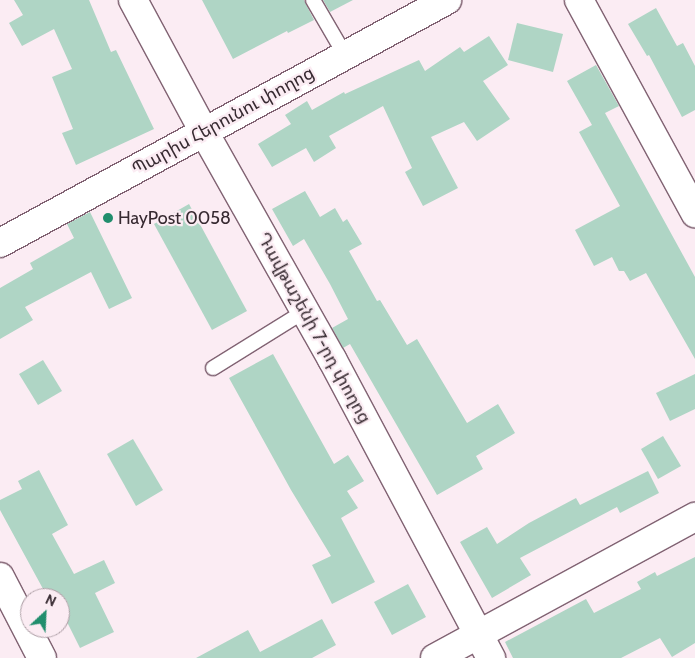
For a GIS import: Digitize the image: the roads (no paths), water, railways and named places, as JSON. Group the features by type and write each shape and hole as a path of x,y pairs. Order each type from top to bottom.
{"street":[{"name":"Դավթաշենի 7-րդ փողոց","path":"133,0 204,132 305,311 491,658"},
{"name":"Պարիս Հերունու փողոց","path":"0,243 446,0"},
{"path":"579,0 695,214"},
{"path":"435,658 695,517"},
{"path":"0,577 42,658"}],"lane":[{"path":"313,0 345,55"},
{"path":"213,368 305,311"}],"place":[{"name":"HayPost 0058","path":"108,218"}]}
